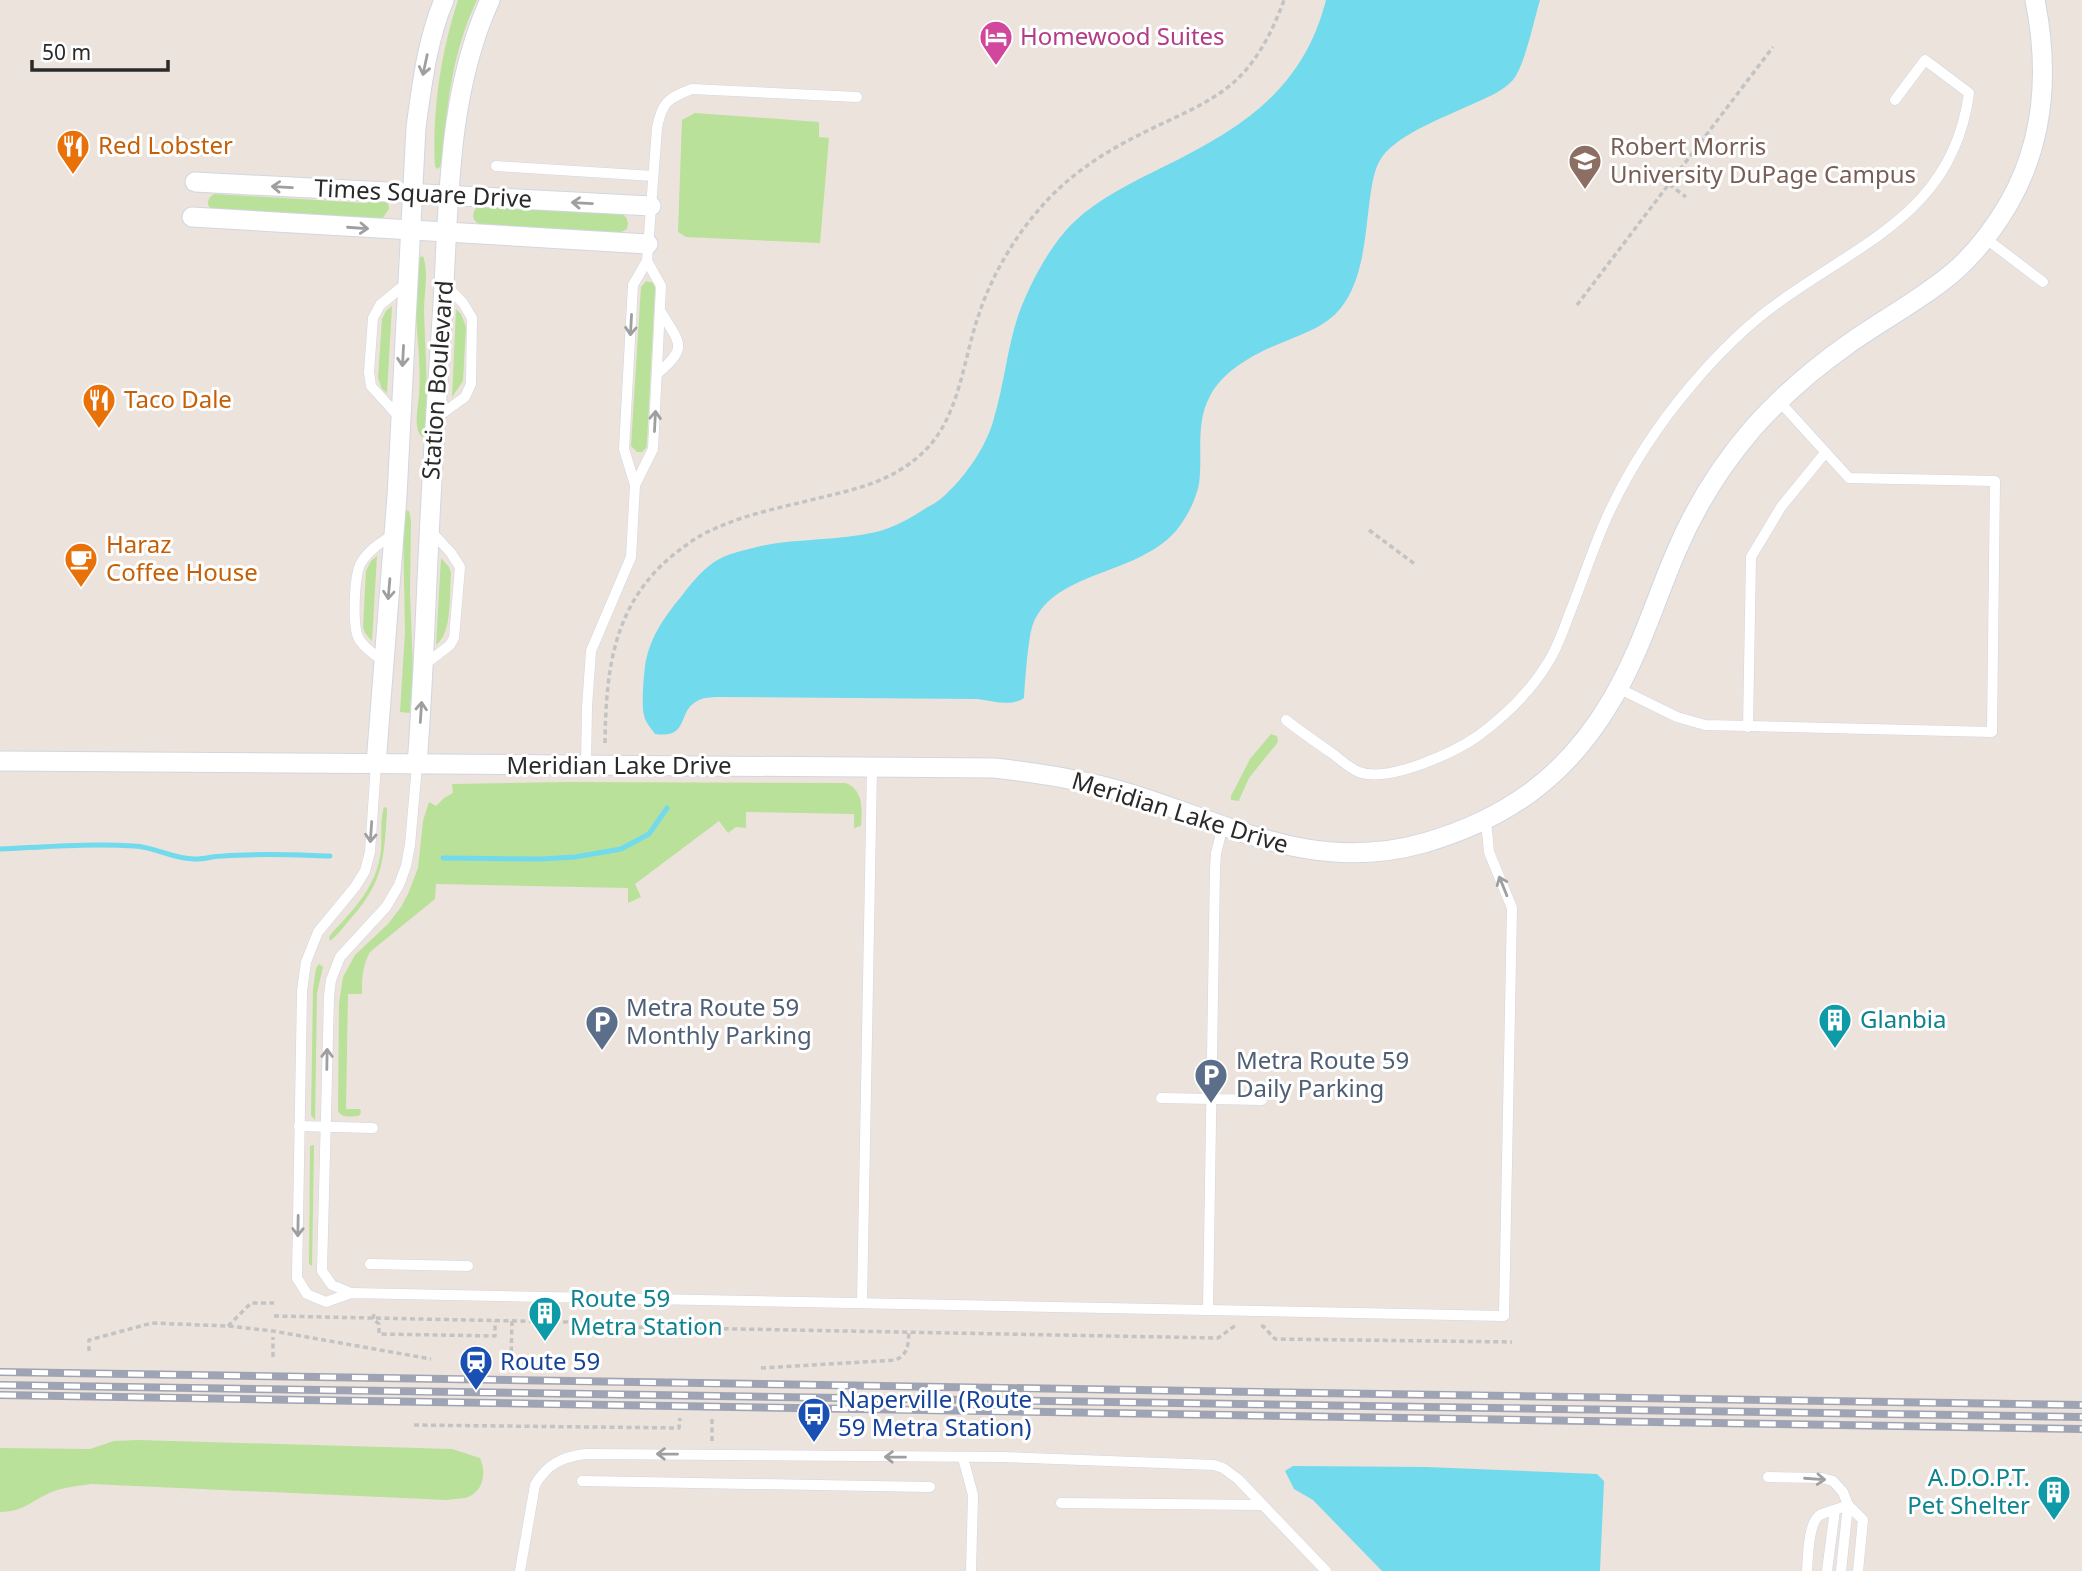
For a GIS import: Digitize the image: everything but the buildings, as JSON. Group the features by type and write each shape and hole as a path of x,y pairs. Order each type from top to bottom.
{"street":[{"name":"Station Boulevard","path":"376,764 394,533 416,127 424,69 444,0"},
{"name":"Station Boulevard","path":"417,765 454,139 463,78 479,24 490,0"},
{"name":"Meridian Lake Drive","path":"0,761 993,768 1084,781 1132,794 1268,842 1305,850 1344,853 1423,843 1486,821 1530,793 1558,770 1594,728 1632,660 1677,548 1702,501 1735,450 1791,388 1829,358 1956,270 1985,238 2009,203 2035,142 2042,102 2044,74 2035,0"},
{"name":"Times Square Drive","path":"195,182 651,206"},
{"name":"Times Square Drive","path":"192,217 448,233 647,252"}],"lane":[{"path":"1286,720 1359,772 1383,774 1427,762 1459,747 1477,736 1517,702 1549,662 1607,517 1631,473 1660,426 1690,387 1781,300 1905,216 1946,167 1961,128 1969,93 1925,61 1895,100"},
{"path":"586,765 591,651 631,556 635,485 624,449 633,285 647,252 656,128 661,110 672,97 692,89 857,97"},
{"path":"496,166 653,176"},
{"path":"1985,238 2043,282"},
{"path":"635,485 653,449 662,286 647,252"},
{"path":"400,418 371,387 369,372 373,317 380,305 407,282"},
{"path":"436,418 464,397 471,384 472,318 463,303 444,283"},
{"path":"657,374 674,359 679,347 678,338 660,311"},
{"path":"1618,688 1692,723 1721,727 1992,732 1995,481 1849,478 1779,401"},
{"path":"1748,727 1751,557 1780,507 1825,453"},
{"path":"424,666 450,645 454,638 460,567 430,530"},
{"path":"383,662 359,639 355,625 357,578 359,565 369,551 394,533"},
{"path":"376,764 370,852 365,871 318,932 306,962 302,991 297,1278 307,1294 326,1302 351,1293 1504,1316 1512,908 1489,852 1486,821"},
{"path":"351,1293 332,1284 322,1271 327,1019 331,981 340,957 386,907 399,885 410,845 417,765"},
{"path":"862,1303 872,768"},
{"path":"1208,1310 1215,869 1216,852 1223,826"},
{"path":"1161,1098 1262,1100"},
{"path":"299,1126 373,1128"},
{"path":"370,1264 468,1266"},
{"path":"520,1571 535,1485 550,1466 572,1456 585,1454 1042,1458 1214,1465 1238,1479 1326,1571"},
{"path":"963,1458 973,1495 971,1571"},
{"path":"1768,1477 1822,1478 1833,1481 1843,1492 1848,1506 1841,1571"},
{"path":"582,1481 930,1487"},
{"path":"1061,1503 1261,1505"},
{"path":"1807,1571 1815,1520 1819,1516 1848,1506"},
{"path":"1848,1506 1863,1520 1858,1571"},
{"path":"1827,1571 1835,1510"}],"path":[{"path":"605,743 606,696 613,648 621,622 637,594 660,566 687,544 712,529 752,515 875,484 898,472 920,455 933,442 948,419 979,313 999,268 1026,224 1053,194 1084,167 1143,133 1191,111 1234,82 1251,64 1266,41 1284,0"},
{"path":"1577,305 1773,47"},
{"path":"1642,164 1686,197"},
{"path":"1369,530 1416,565"},
{"path":"228,1326 251,1303 274,1303"},
{"path":"274,1316 567,1322 578,1326 1218,1338 1235,1325"},
{"path":"374,1316 379,1324 379,1334 495,1336 495,1321"},
{"path":"511,1360 512,1321"},
{"path":"89,1351 89,1340 152,1323 273,1331 431,1359"},
{"path":"1249,1326 1263,1326 1275,1339 1512,1342"},
{"path":"761,1368 896,1360 907,1351 909,1331"},
{"path":"273,1337 273,1357"},
{"path":"414,1424 679,1428 680,1418"}],"green space":[{"path":"458,0 477,0 457,57 449,96 443,156 441,166 437,169 434,145 439,82"},
{"path":"695,113 819,122 819,137 829,138 820,243 686,237 678,232 682,120"},
{"path":"214,194 366,203 383,199 388,202 389,209 382,219 213,210 208,202"},
{"path":"477,206 620,213 626,217 628,223 627,229 619,233 481,225 473,217"},
{"path":"423,256 426,276 424,310 427,405 425,436 422,437 417,423 420,378 415,292 419,258"},
{"path":"646,281 654,283 655,289 647,442 642,452 637,452 631,446 641,287"},
{"path":"392,306 387,393 382,389 378,378 382,319"},
{"path":"456,309 466,327 463,381 452,397"},
{"path":"405,510 409,511 411,520 413,670 410,713 400,712 405,632"},
{"path":"377,556 372,641 363,627 366,571"},
{"path":"441,558 451,573 450,601 445,632 436,645"},
{"path":"1271,734 1277,736 1278,742 1249,778 1239,801 1231,800 1250,759"},
{"path":"846,783 852,786 859,796 861,826 854,828 854,814 746,812 746,828 736,827 728,833 719,821 635,884 641,897 628,903 628,888 436,884 435,899 370,952 364,967 362,994 348,994 346,1109 360,1109 361,1112 359,1116 342,1115 338,1111 339,1003 343,977 355,955 388,924 408,894 418,868 423,821 429,802 436,806 453,793 452,784"},
{"path":"384,807 387,808 385,842 376,880 363,904 330,941 329,937 357,905 375,875 381,850"},
{"path":"319,964 323,967 317,993 315,1120 311,1115 313,989"},
{"path":"314,1145 312,1266 309,1264 310,1146"},
{"path":"114,1441 452,1449 480,1458 483,1476 480,1487 471,1496 447,1500 91,1484 57,1490 22,1508 0,1512 0,1448 90,1449"}],"water":[{"path":"1326,0 1540,0 1525,53 1513,80 1491,95 1412,132 1382,157 1373,182 1359,271 1340,309 1315,328 1243,362 1216,386 1205,406 1203,417 1198,490 1179,527 1163,543 1144,555 1079,582 1044,606 1031,630 1024,698 1007,703 977,699 710,697 692,705 674,732 655,734 643,710 648,651 664,619 704,570 731,554 761,546 876,532 902,522 942,498 967,470 991,429 1018,316 1034,279 1065,231 1105,198 1219,137 1265,103 1302,59 1316,31"},
{"path":"1293,1466 1426,1467 1597,1474 1604,1481 1600,1571 1382,1571 1313,1500 1294,1489 1285,1471"}],"waterway":[{"path":"443,858 541,859 575,857 621,849 649,834 667,808"},
{"path":"0,849 117,845 142,847 188,859 277,854 330,856"}],"railway":[{"path":"0,1372 2082,1405"},
{"path":"0,1385 2082,1417"},
{"path":"0,1395 2082,1429"}],"place":[{"name":"Homewood Suites","path":"996,67"},
{"name":"Red Lobster","path":"73,176"},
{"name":"Robert Morris University DuPage Campus","path":"1585,191"},
{"name":"Taco Dale","path":"99,430"},
{"name":"Haraz Coffee House","path":"81,589"},
{"name":"Glanbia","path":"1835,1050"},
{"name":"Metra Route 59 Monthly Parking","path":"602,1052"},
{"name":"Metra Route 59 Daily Parking","path":"1211,1105"},
{"name":"Route 59 Metra Station","path":"545,1343"},
{"name":"Route 59","path":"476,1392"},
{"name":"Naperville (Route 59 Metra Station)","path":"814,1444"},
{"name":"A.D.O.P.T. Pet Shelter","path":"2054,1522"}]}
